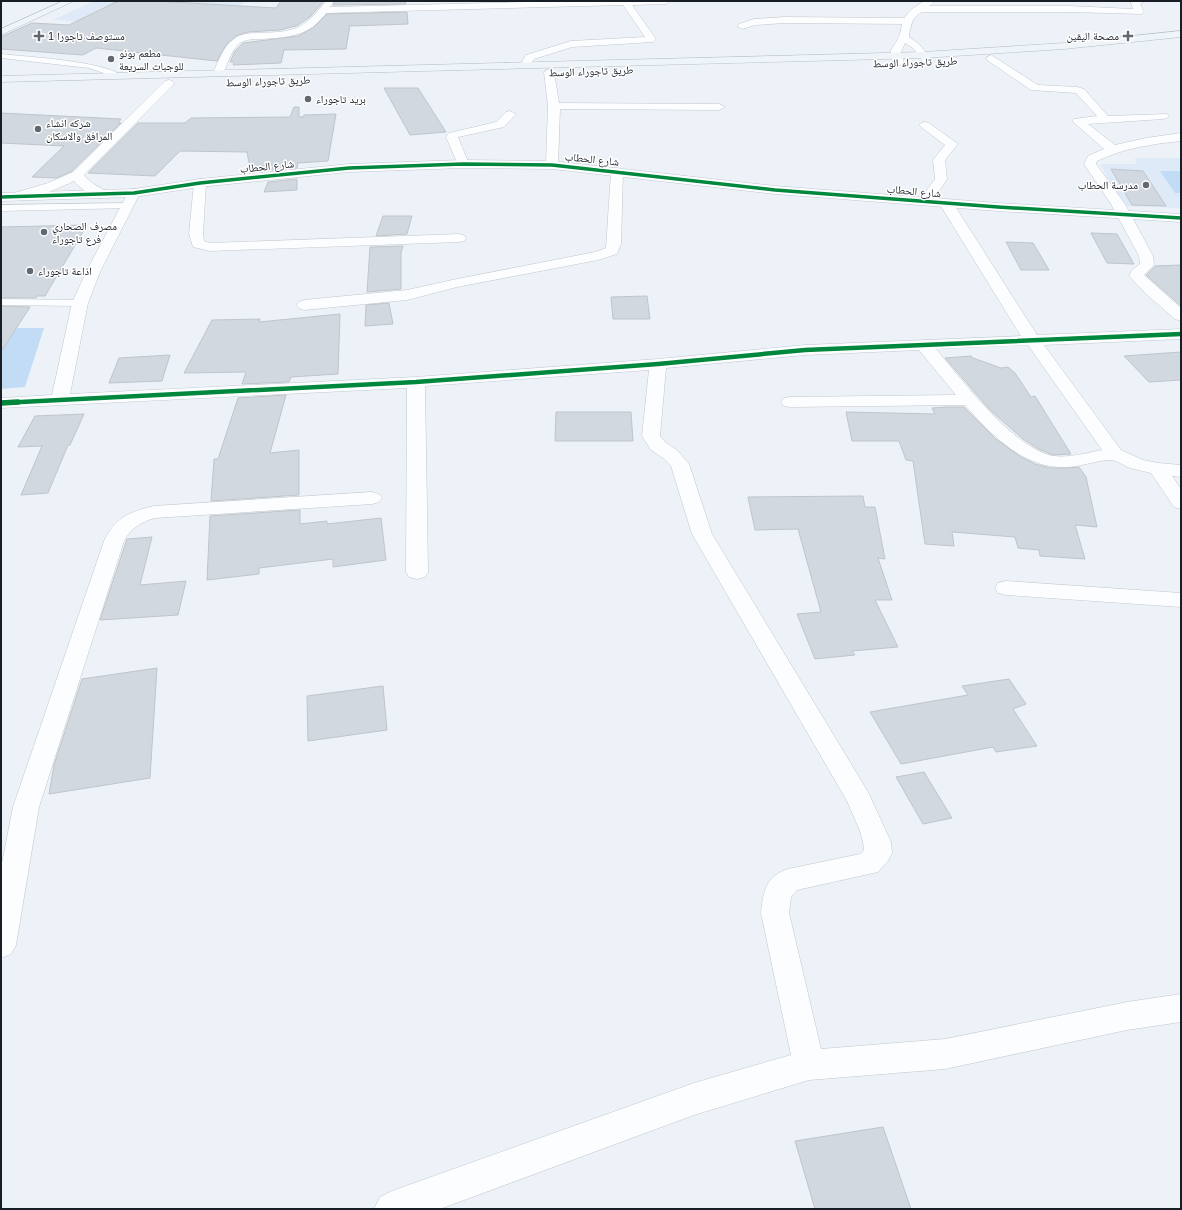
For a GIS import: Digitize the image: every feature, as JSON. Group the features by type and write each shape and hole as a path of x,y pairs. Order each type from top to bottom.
{"main road":[{"path":"3,29 57,1"},
{"path":"3,29 70,1"},
{"path":"926,58 1181,34"},
{"name":"طريق تاجوراء الوسط","path":"1,87 549,72 926,58 992,58 1181,42"},
{"path":"1,79 525,65 897,59"}],"street":[{"path":"218,73 233,45 239,40 254,36 287,35 303,31 324,10 330,1"},
{"path":"324,10 666,1"},
{"path":"897,59 897,46 904,38 906,21 918,9 930,1"},
{"path":"999,1 1013,9"},
{"path":"918,9 1069,9 1139,12 1135,3 1141,1"},
{"path":"525,65 530,57 545,54 565,45 650,40 626,3"},
{"path":"742,26 754,22 785,20 906,21"},
{"path":"904,38 916,46 926,58"},
{"path":"992,58 1035,88 1080,91 1104,118"},
{"path":"549,72 554,106 552,165"},
{"path":"16,197 53,186 77,175 170,83"},
{"path":"554,106 719,107"},
{"path":"463,164 452,137 500,125 510,114"},
{"path":"1112,149 1078,121 1104,118 1163,116"},
{"path":"925,125 952,144 939,160 941,178 926,202"},
{"path":"1181,137 1128,144 1092,158 1090,164 1125,216 1146,256 1147,265 1137,273 1136,276 1151,291 1181,316"},
{"name":"شارع الحطاب","path":"1,197 103,195 130,199 200,183 349,168 463,164 552,165 775,190 1125,216 1181,218"},
{"path":"304,305 406,295 457,283 598,256 612,251 614,244 617,172"},
{"path":"77,175 81,182 87,187 103,195"},
{"path":"200,183 196,234 198,244 210,247 459,238"},
{"path":"60,399 80,303 93,272 130,199"},
{"path":"946,203 1032,340 1114,454 1137,464 1158,469 1181,471"},
{"path":"1,403 416,382 658,364 804,350 1181,334"},
{"path":"924,345 969,400 1017,445 1037,458 1051,461 1067,461 1114,454"},
{"path":"658,364 651,436 658,446 670,454 680,464 702,534 859,799 877,842 878,853 868,864 788,880 777,893 775,913 809,1065"},
{"path":"416,382 417,572"},
{"path":"790,402 969,400"},
{"path":"1158,469 1181,503"},
{"path":"1,945 26,807 114,541 119,531 136,517 154,512 372,498"},
{"path":"1006,588 1181,600"},
{"path":"392,1209 694,1099 809,1065 945,1054 1127,1016 1181,1008"}],"lane":[{"path":"1,56 90,66 118,76"},
{"path":"1,208 130,199"},
{"path":"1,302 80,303"}],"shaded area":[{"path":"94,1 246,1 210,29 53,20"},
{"name":"مدرسة الحطاب","path":"1135,158 1181,158 1181,208 1123,206 1100,164 1136,164"},
{"path":"1160,171 1181,171 1181,193 1175,193"},
{"path":"1,328 44,328 25,387 1,389"}],"building":[{"path":"118,1 155,1 276,8 281,1 324,1 310,17 296,26 280,30 248,32 236,36 226,45 217,61 96,48 83,55 1,49 1,37 32,23 69,25"},
{"path":"335,1 405,1 406,4 333,5"},
{"path":"407,12 408,24 350,25 346,49 284,50 281,63 233,65 234,62 230,62 235,51 243,43 298,36 313,28 327,14"},
{"path":"384,88 418,88 446,132 410,135"},
{"path":"294,107 299,107 299,117 303,117 304,115 336,114 328,161 298,163 297,168 272,170 273,165 250,168 247,152 180,151 155,176 88,173 138,123 185,123 191,118 290,117"},
{"path":"1,113 121,119 118,123 121,123 72,171 57,178 32,177 64,146 1,143"},
{"name":"مدرسة الحطاب","path":"1111,169 1143,171 1166,206 1132,205"},
{"path":"297,179 297,190 264,192 268,182"},
{"path":"383,216 412,216 407,234 376,236"},
{"name":"اذاعة تاجوراء","path":"87,225 45,296 37,296 36,298 1,298 1,227"},
{"path":"1091,233 1117,234 1134,264 1107,263"},
{"path":"1006,242 1033,243 1049,270 1021,270"},
{"path":"403,246 401,253 401,289 367,292 370,247"},
{"path":"1181,265 1181,306 1146,275 1155,266"},
{"path":"647,296 650,319 613,319 611,297"},
{"path":"389,303 393,324 365,326 366,305"},
{"path":"1,306 30,307 1,352"},
{"path":"340,314 338,374 291,377 289,382 242,384 246,372 184,373 212,320 260,319 259,322"},
{"path":"1181,352 1181,380 1149,382 1124,356"},
{"path":"170,355 162,381 109,383 119,358"},
{"path":"971,356 1001,368 1008,367 1015,373 1031,397 1035,396 1071,454 1053,455 1038,449 1023,439 990,410 945,358"},
{"path":"286,395 270,453 299,450 299,495 211,501 214,459 218,459 238,398"},
{"path":"964,407 996,439 1021,457 1035,464 1050,468 1079,467 1086,477 1097,527 1075,525 1085,559 1040,556 1039,550 1018,548 1015,537 952,532 954,546 925,544 913,461 906,460 899,441 852,441 846,412 935,414 932,408"},
{"path":"556,412 631,412 633,441 555,441"},
{"path":"84,414 70,445 68,445 48,493 21,495 42,446 18,447 35,416"},
{"path":"863,496 865,507 875,507 885,559 878,558 892,600 875,600 898,647 852,651 855,655 815,659 797,614 821,612 798,529 755,530 748,497"},
{"path":"300,510 300,524 327,521 327,524 381,518 386,560 333,567 333,559 259,568 259,574 207,580 210,516"},
{"path":"152,537 140,585 186,581 178,615 100,620 127,539"},
{"path":"157,668 150,778 49,794 54,765 82,679"},
{"path":"1009,679 1026,704 1013,709 1037,746 996,752 993,747 901,764 870,712 968,695 962,686"},
{"path":"383,686 387,730 308,741 307,696"},
{"path":"924,772 952,818 923,824 896,777"},
{"path":"883,1127 911,1209 815,1209 795,1141"}],"cycle path":[{"path":"1,197 134,193 200,183 349,168 463,164 552,165 775,190 998,207 1181,218"},
{"path":"1,403 416,382 658,364 805,350 1181,334"}],"place":[{"name":"مستوصف تاجورا 1","path":"39,36"},
{"name":"مصحة اليقين","path":"1128,36"},
{"name":"مطعم بونو للوجبات السريعة","path":"111,59"},
{"name":"بريد تاجوراء","path":"308,99"},
{"name":"شركه انشاء المرافق والاسكان","path":"38,129"},
{"name":"مدرسة الحطاب","path":"1146,185"},
{"name":"مصرف الصحاري فرع تاجوراء","path":"44,232"},
{"name":"اذاعة تاجوراء","path":"30,271"}]}
